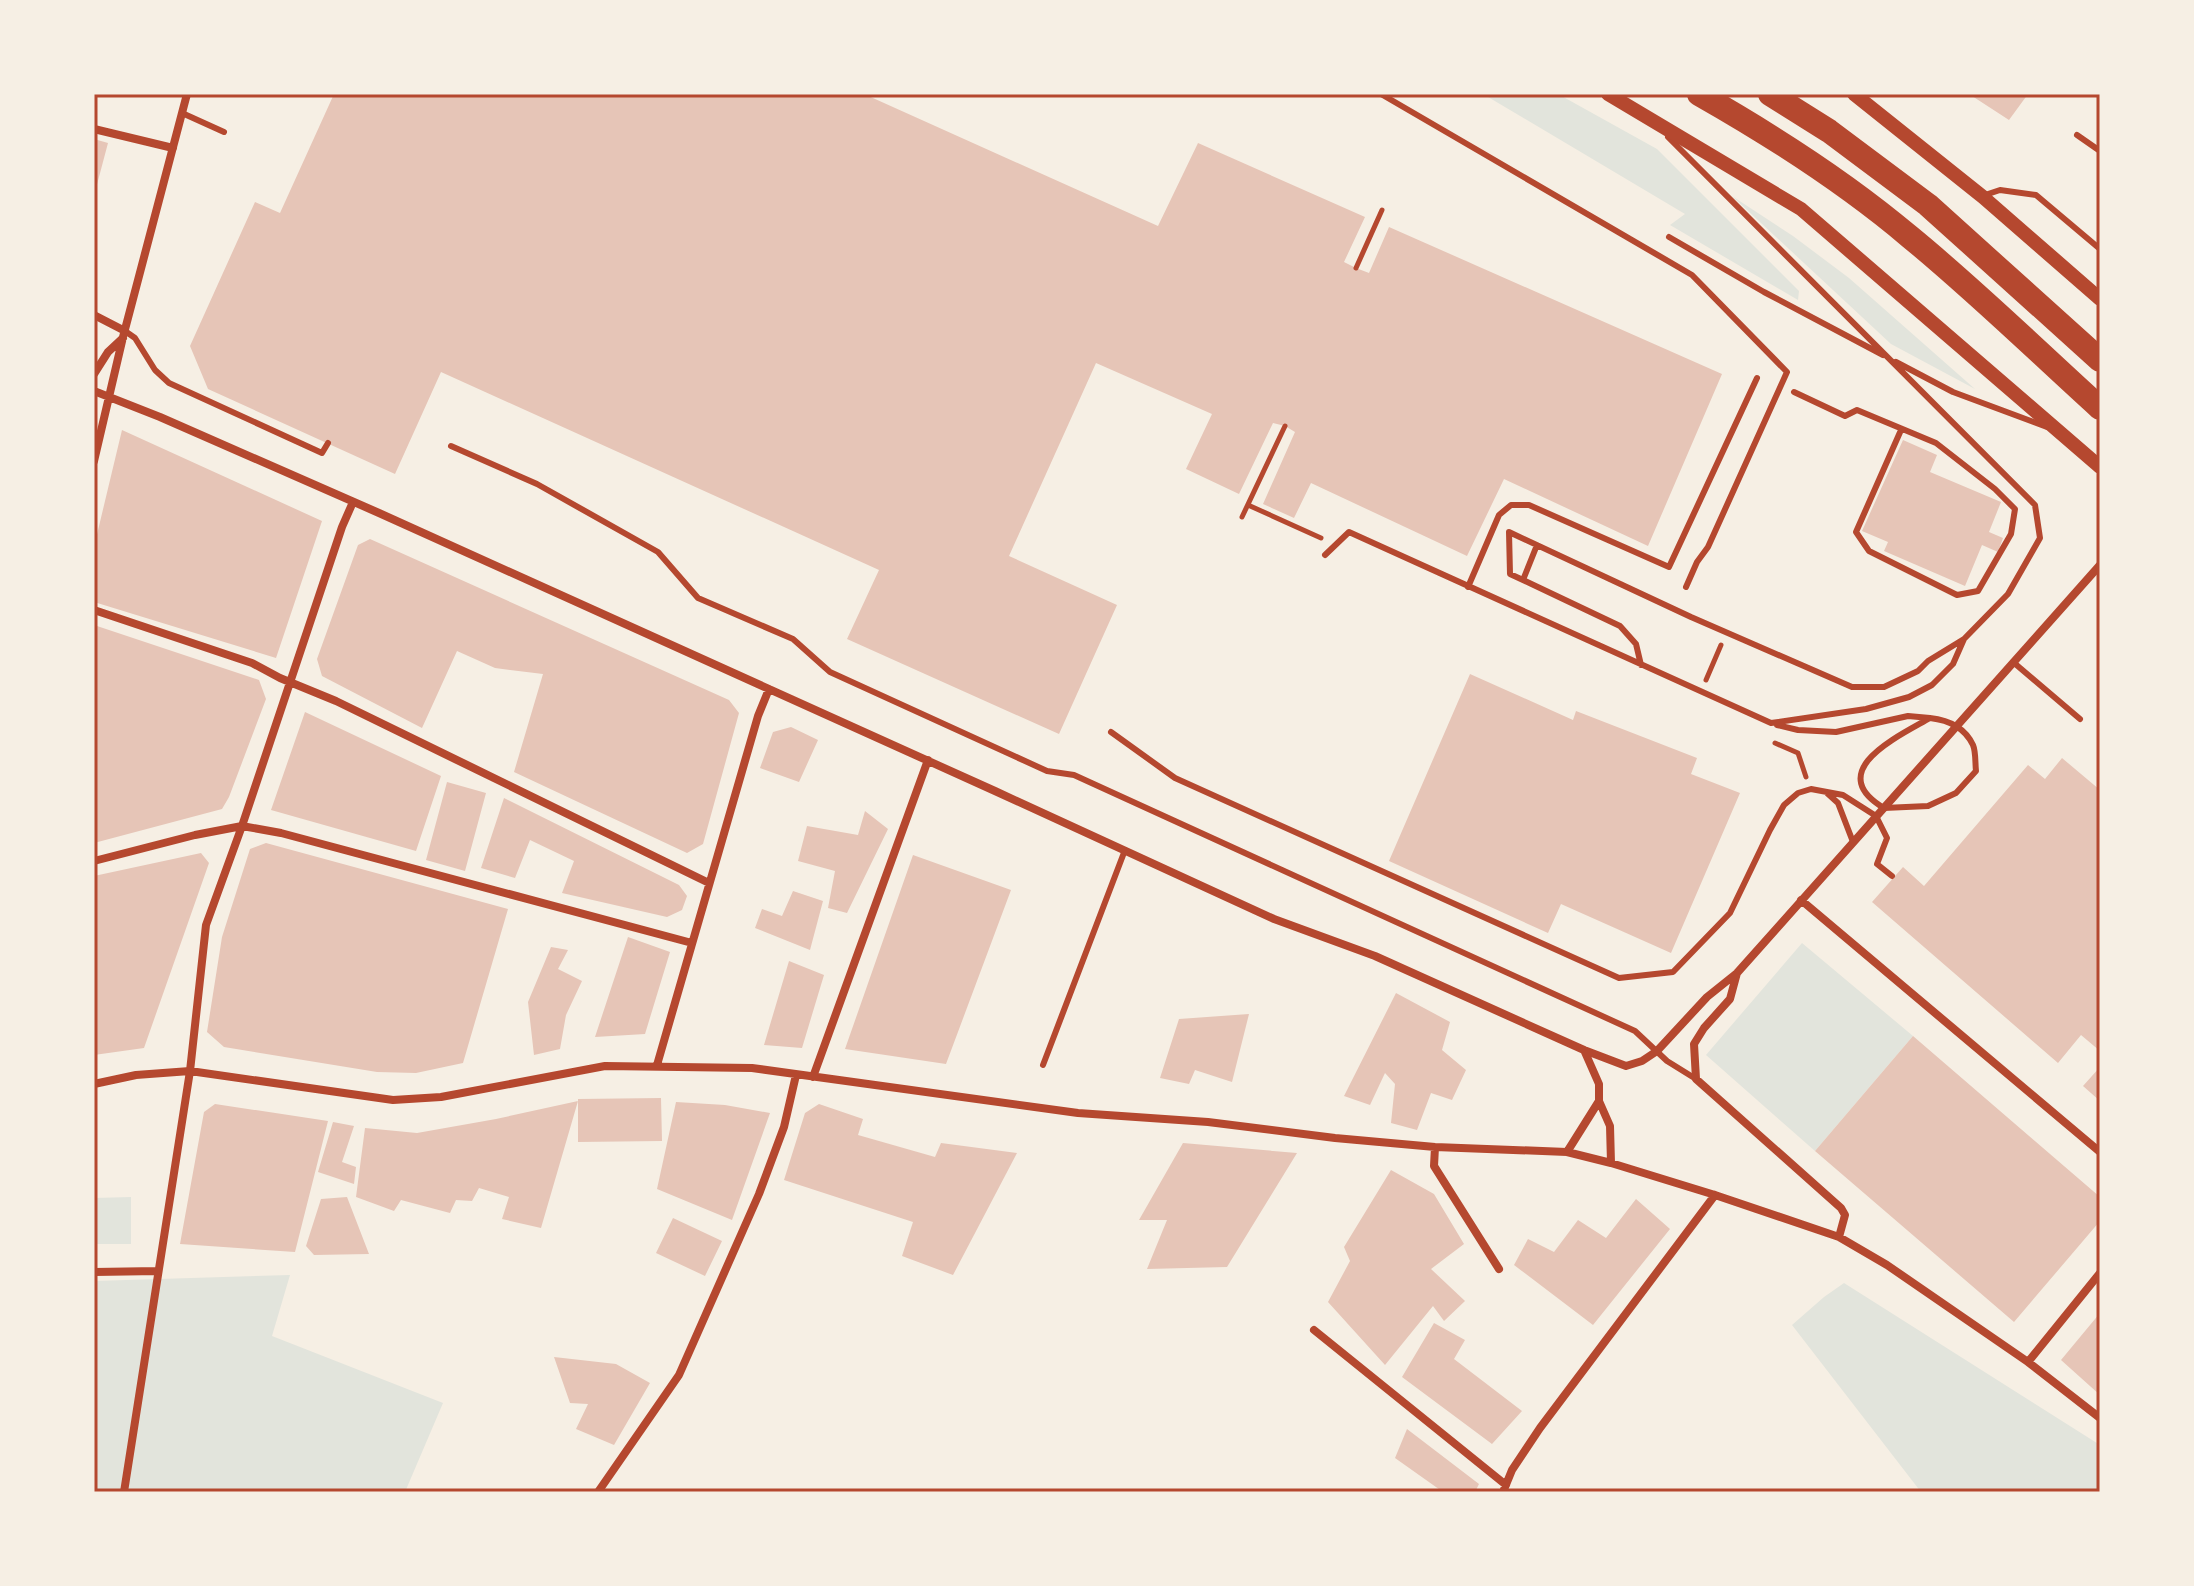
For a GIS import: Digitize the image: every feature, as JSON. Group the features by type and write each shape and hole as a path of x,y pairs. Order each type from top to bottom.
{"highway":[{"path":"1699,94 1762,130 1899,228 2100,408"},
{"path":"1770,94 1829,131 1928,205 2100,360"}],"street":[{"path":"94,461 187,94"},
{"path":"1608,94 1801,209 2100,467"},
{"path":"1854,94 1983,197 2100,299"},
{"path":"94,129 173,148"},
{"path":"94,315 124,334"},
{"path":"94,374 124,334"},
{"path":"94,391 353,502 1274,919 1375,956 1626,1066 1642,1061 1657,1051 1707,997 1737,973 2100,565"},
{"path":"94,418 101,429"},
{"path":"124,1492 190,1071 206,925 353,502"},
{"path":"94,610 252,663 709,883"},
{"path":"657,1065 758,716 769,689"},
{"path":"813,1077 928,760"},
{"path":"94,861 242,826 281,833 692,943"},
{"path":"1801,900 2100,1152"},
{"path":"1737,973 1730,999 1694,1044 1696,1079 1841,1208 1845,1215 1839,1237"},
{"path":"1567,1152 1599,1101 1599,1084 1584,1050"},
{"path":"94,1084 136,1075 190,1071 393,1100 441,1097 605,1066 752,1068 1078,1113 1208,1122 1435,1147 1567,1152 1715,1195 1839,1237 1887,1265 2028,1362 2100,1418"},
{"path":"598,1492 679,1375 759,1194 784,1127 796,1075"},
{"path":"1599,1101 1610,1126 1611,1163"},
{"path":"1435,1147 1434,1166 1499,1269"},
{"path":"1314,1330 1504,1488 1512,1470 1540,1428 1715,1195"},
{"path":"94,1272 158,1271"},
{"path":"2028,1362 2100,1273"}],"lane":[{"path":"1381,94 1692,275 1787,372 1708,547 1697,562 1686,587"},
{"path":"182,113 224,132"},
{"path":"1641,665 1636,644 1620,626 1510,574 1509,532 1852,687 1884,687 1918,671 1928,661 1964,639 2008,594 2040,538 2035,505 1647,115"},
{"path":"2077,135 2100,151"},
{"path":"1983,197 2000,190 2032,193 2100,249"},
{"path":"1669,237 1764,292 1953,392 2063,433"},
{"path":"124,334 135,338 155,370 169,383 322,453 328,443"},
{"path":"1468,587 1499,515 1511,505 1529,505 1669,567 1757,378"},
{"path":"1794,392 1845,416 1857,410 1936,443 1995,489 2015,509 2011,534 1978,591 1957,595 1869,551 1856,532 1901,430"},
{"path":"451,446 537,484 658,552 698,598 793,639 830,672 1047,771 1074,775 1088,781 1635,1031 1667,1061 1696,1079"},
{"path":"1325,555 1349,532 1771,723 1798,730 1836,732 1908,716 1930,718 1957,726 1974,746 1976,771 1956,793 1928,806 1884,808 1864,791 1861,779 1863,765 1885,744 1930,718"},
{"path":"1523,580 1537,545"},
{"path":"1771,723 1866,709 1909,697 1932,685 1953,664 1964,639"},
{"path":"2013,662 2080,719"},
{"path":"1111,732 1175,778 1619,978 1673,972 1730,913 1784,805 1798,793 1811,789 1843,795 1876,816 1887,838 1877,864 1892,876"},
{"path":"1824,791 1838,803 1853,842"},
{"path":"1043,1065 1125,850"}],"path":[{"path":"1356,268 1382,210"},
{"path":"1242,517 1285,426"},
{"path":"1700,692 1727,633"}],"shaded area":[{"path":"1483,94 1558,94 1657,149 1799,291 1798,300 1670,225 1685,214"},
{"path":"1732,196 1849,278 1975,389 1891,344"},
{"path":"1802,943 1913,1036 1815,1151 1706,1055"},
{"path":"131,1197 131,1244 94,1244 94,1198"},
{"path":"290,1275 272,1336 443,1403 405,1492 94,1492 94,1281"},
{"path":"1844,1283 2100,1445 2100,1492 1921,1492 1792,1325"}],"building":[{"path":"334,94 864,94 1158,226 1198,143 1365,217 1344,262 1356,268 1369,273 1389,227 1722,374 1648,546 1504,479 1467,556 1311,483 1294,518 1263,504 1295,432 1285,426 1273,423 1239,494 1186,469 1212,414 1096,363 1009,556 1117,605 1059,734 847,639 879,570 441,372 395,474 208,389 190,346 255,202 280,213"},
{"path":"1969,94 2028,94 2009,120"},
{"path":"94,139 108,143 95,192 94,192"},
{"path":"122,430 322,521 276,658 94,602 94,547"},
{"path":"1903,440 1937,455 1930,472 2001,502 1989,532 2003,538 1998,552 1982,545 1965,586 1884,551 1888,542 1862,531"},
{"path":"370,539 729,700 739,713 703,844 687,853 514,772 543,674 495,668 457,651 422,728 322,676 317,659 358,545"},
{"path":"94,625 259,680 266,699 222,809 94,843"},
{"path":"1470,674 1573,720 1576,711 1697,758 1691,774 1740,793 1671,953 1561,904 1548,933 1389,861"},
{"path":"305,712 441,776 416,851 271,810"},
{"path":"791,727 818,740 799,782 760,768 773,732"},
{"path":"2062,758 2100,790 2100,1051 2081,1035 2058,1063 1872,902 1903,867 1924,886 2028,765 2045,779"},
{"path":"447,782 486,793 465,871 426,860"},
{"path":"504,798 679,885 687,896 682,910 667,917 562,893 574,861 530,840 515,878 481,868"},
{"path":"865,811 888,829 847,913 828,908 835,871 798,861 807,826 858,835"},
{"path":"266,843 508,909 463,1063 416,1073 377,1072 224,1047 207,1032 222,937 250,849"},
{"path":"201,853 209,863 144,1048 94,1055 94,876"},
{"path":"913,855 1011,890 946,1064 845,1049"},
{"path":"793,891 823,901 810,950 755,928 762,909 782,916"},
{"path":"628,937 670,952 645,1034 595,1037"},
{"path":"551,947 568,950 558,969 582,981 566,1015 560,1049 534,1055 528,1002"},
{"path":"789,961 824,975 802,1048 764,1045"},
{"path":"1396,993 1450,1022 1442,1050 1466,1070 1452,1100 1431,1093 1417,1130 1391,1123 1395,1084 1385,1073 1370,1105 1344,1096"},
{"path":"1249,1014 1232,1082 1195,1070 1189,1084 1160,1078 1179,1019"},
{"path":"1913,1036 2100,1197 2100,1221 2014,1322 1815,1151"},
{"path":"2100,1067 2100,1101 2083,1086"},
{"path":"661,1098 662,1141 578,1142 578,1099"},
{"path":"578,1101 541,1228 502,1219 509,1197 479,1188 472,1201 456,1200 450,1213 401,1200 394,1211 356,1197 365,1128 417,1133"},
{"path":"676,1102 725,1105 770,1113 732,1220 657,1189"},
{"path":"215,1104 328,1121 295,1252 180,1244 204,1112"},
{"path":"819,1104 863,1119 858,1135 935,1157 941,1143 1017,1153 953,1275 902,1256 913,1222 784,1180 805,1113"},
{"path":"333,1122 354,1126 342,1162 356,1167 354,1184 318,1172"},
{"path":"1183,1143 1297,1153 1227,1267 1147,1269 1167,1220 1139,1220"},
{"path":"1391,1170 1434,1194 1464,1244 1431,1269 1465,1301 1444,1321 1433,1306 1385,1365 1328,1302 1350,1261 1344,1247"},
{"path":"347,1197 369,1254 314,1255 306,1246 321,1199"},
{"path":"1636,1199 1670,1229 1593,1325 1514,1265 1528,1239 1554,1252 1578,1220 1606,1238"},
{"path":"673,1218 722,1241 705,1276 656,1253"},
{"path":"2100,1313 2100,1395 2061,1360"},
{"path":"1434,1323 1465,1340 1454,1359 1522,1411 1492,1444 1402,1377"},
{"path":"554,1357 616,1364 650,1383 614,1445 576,1429 588,1404 570,1403"},
{"path":"1407,1429 1479,1484 1475,1492 1443,1492 1395,1458"}]}
